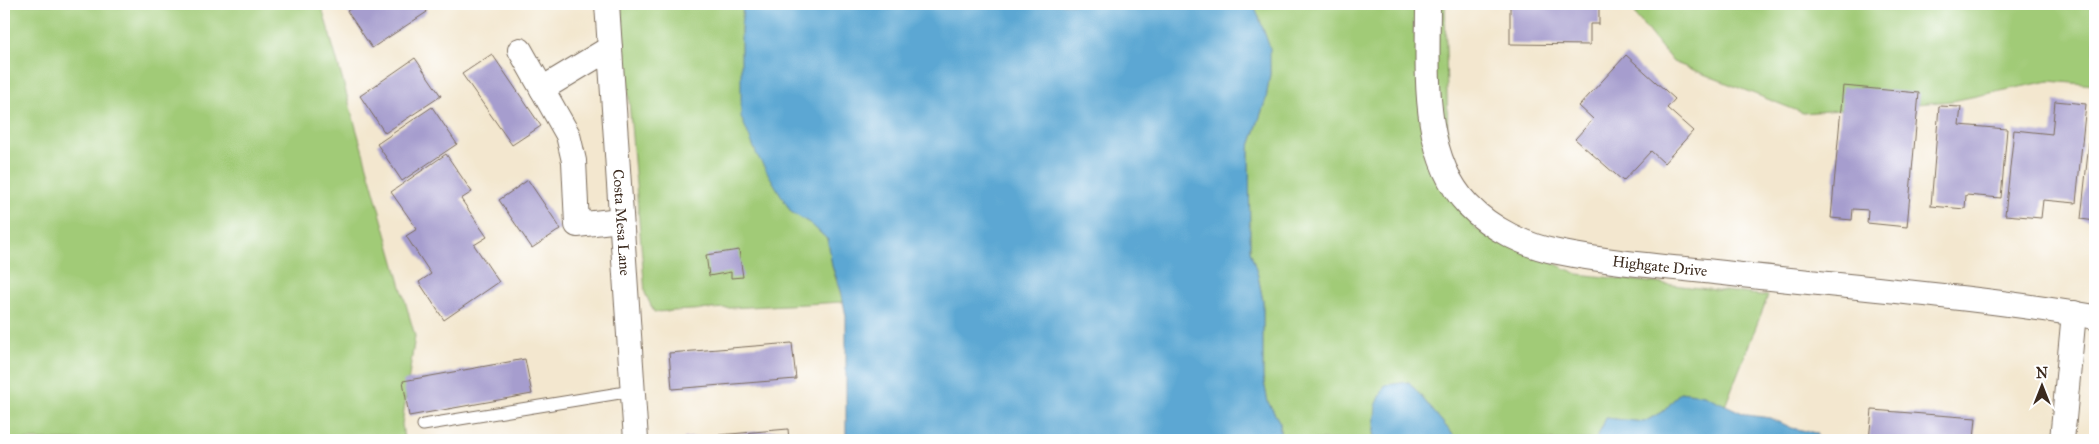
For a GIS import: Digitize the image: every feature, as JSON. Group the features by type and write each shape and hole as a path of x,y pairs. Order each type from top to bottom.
{"street":[{"name":"Costa Mesa Lane","path":"607,4 636,440"},
{"name":"Highgate Drive","path":"1428,4 1428,78 1435,142 1446,174 1467,205 1494,227 1524,242 1557,252 1664,267 1984,301 2085,315 2062,440"},
{"path":"542,89 610,48"},
{"path":"520,50 568,135 574,161 578,225 620,220"}],"lane":[{"path":"423,425 632,391"}],"green space":[{"path":"4,4 321,4 415,336 402,424 404,440 4,440"},
{"path":"621,4 743,4 741,29 742,117 791,212 811,224 828,240 832,266 843,302 654,312 645,293"},
{"path":"1254,4 1445,4 1449,183 1476,229 1578,274 1768,296 1725,406 1704,395 1680,392 1665,410 1644,422 1606,418 1596,440 1456,440 1409,382 1385,385 1373,440 1280,440 1280,423 1268,402 1263,377 1263,301 1250,251 1249,149 1266,99 1270,74 1269,48"},
{"path":"1634,4 2095,4 2095,85 2049,81 1952,101 1803,113 1673,62 1636,16"}],"water":[{"path":"743,4 1254,4 1270,48 1270,74 1266,99 1249,149 1250,250 1263,301 1263,377 1268,402 1280,423 1280,440 846,440 846,316 841,291 832,266 828,240 811,224 791,212 757,155 741,117 741,29"},
{"path":"1409,382 1456,440 1373,440 1376,406 1385,385"},
{"path":"1680,392 1704,395 1747,415 1771,418 1792,428 1816,433 1819,440 1596,440 1606,418 1644,422 1665,410"}],"building":[{"path":"358,4 422,4 427,12 372,48 347,11"},
{"path":"1510,4 1599,4 1599,24 1590,24 1590,45 1510,44"},
{"path":"492,54 541,126 512,145 462,74"},
{"path":"1626,55 1675,99 1667,108 1693,131 1664,163 1651,151 1623,181 1575,139 1593,119 1579,106"},
{"path":"415,58 441,96 385,133 360,96"},
{"path":"1843,86 1919,93 1907,227 1867,223 1868,210 1853,209 1852,220 1831,218"},
{"path":"2055,101 2086,104 2076,203 2043,200 2041,218 2005,215 2014,130 2052,134"},
{"path":"1939,106 1961,107 1959,125 2007,129 2001,198 1966,195 1965,209 1931,206"},
{"path":"432,107 457,144 402,181 377,144"},
{"path":"2092,114 2095,115 2095,221 2081,219"},
{"path":"446,154 472,192 461,199 487,237 474,245 499,282 444,320 419,282 431,274 406,236 417,229 391,192"},
{"path":"528,180 561,229 532,248 499,200"},
{"path":"739,250 743,277 731,278 731,272 709,276 706,255"},
{"path":"792,343 796,379 672,389 669,353"},
{"path":"525,359 532,394 409,416 403,381"},
{"path":"1872,410 1976,418 1974,440 1869,440"},
{"path":"788,429 789,440 684,440 684,438"}]}
